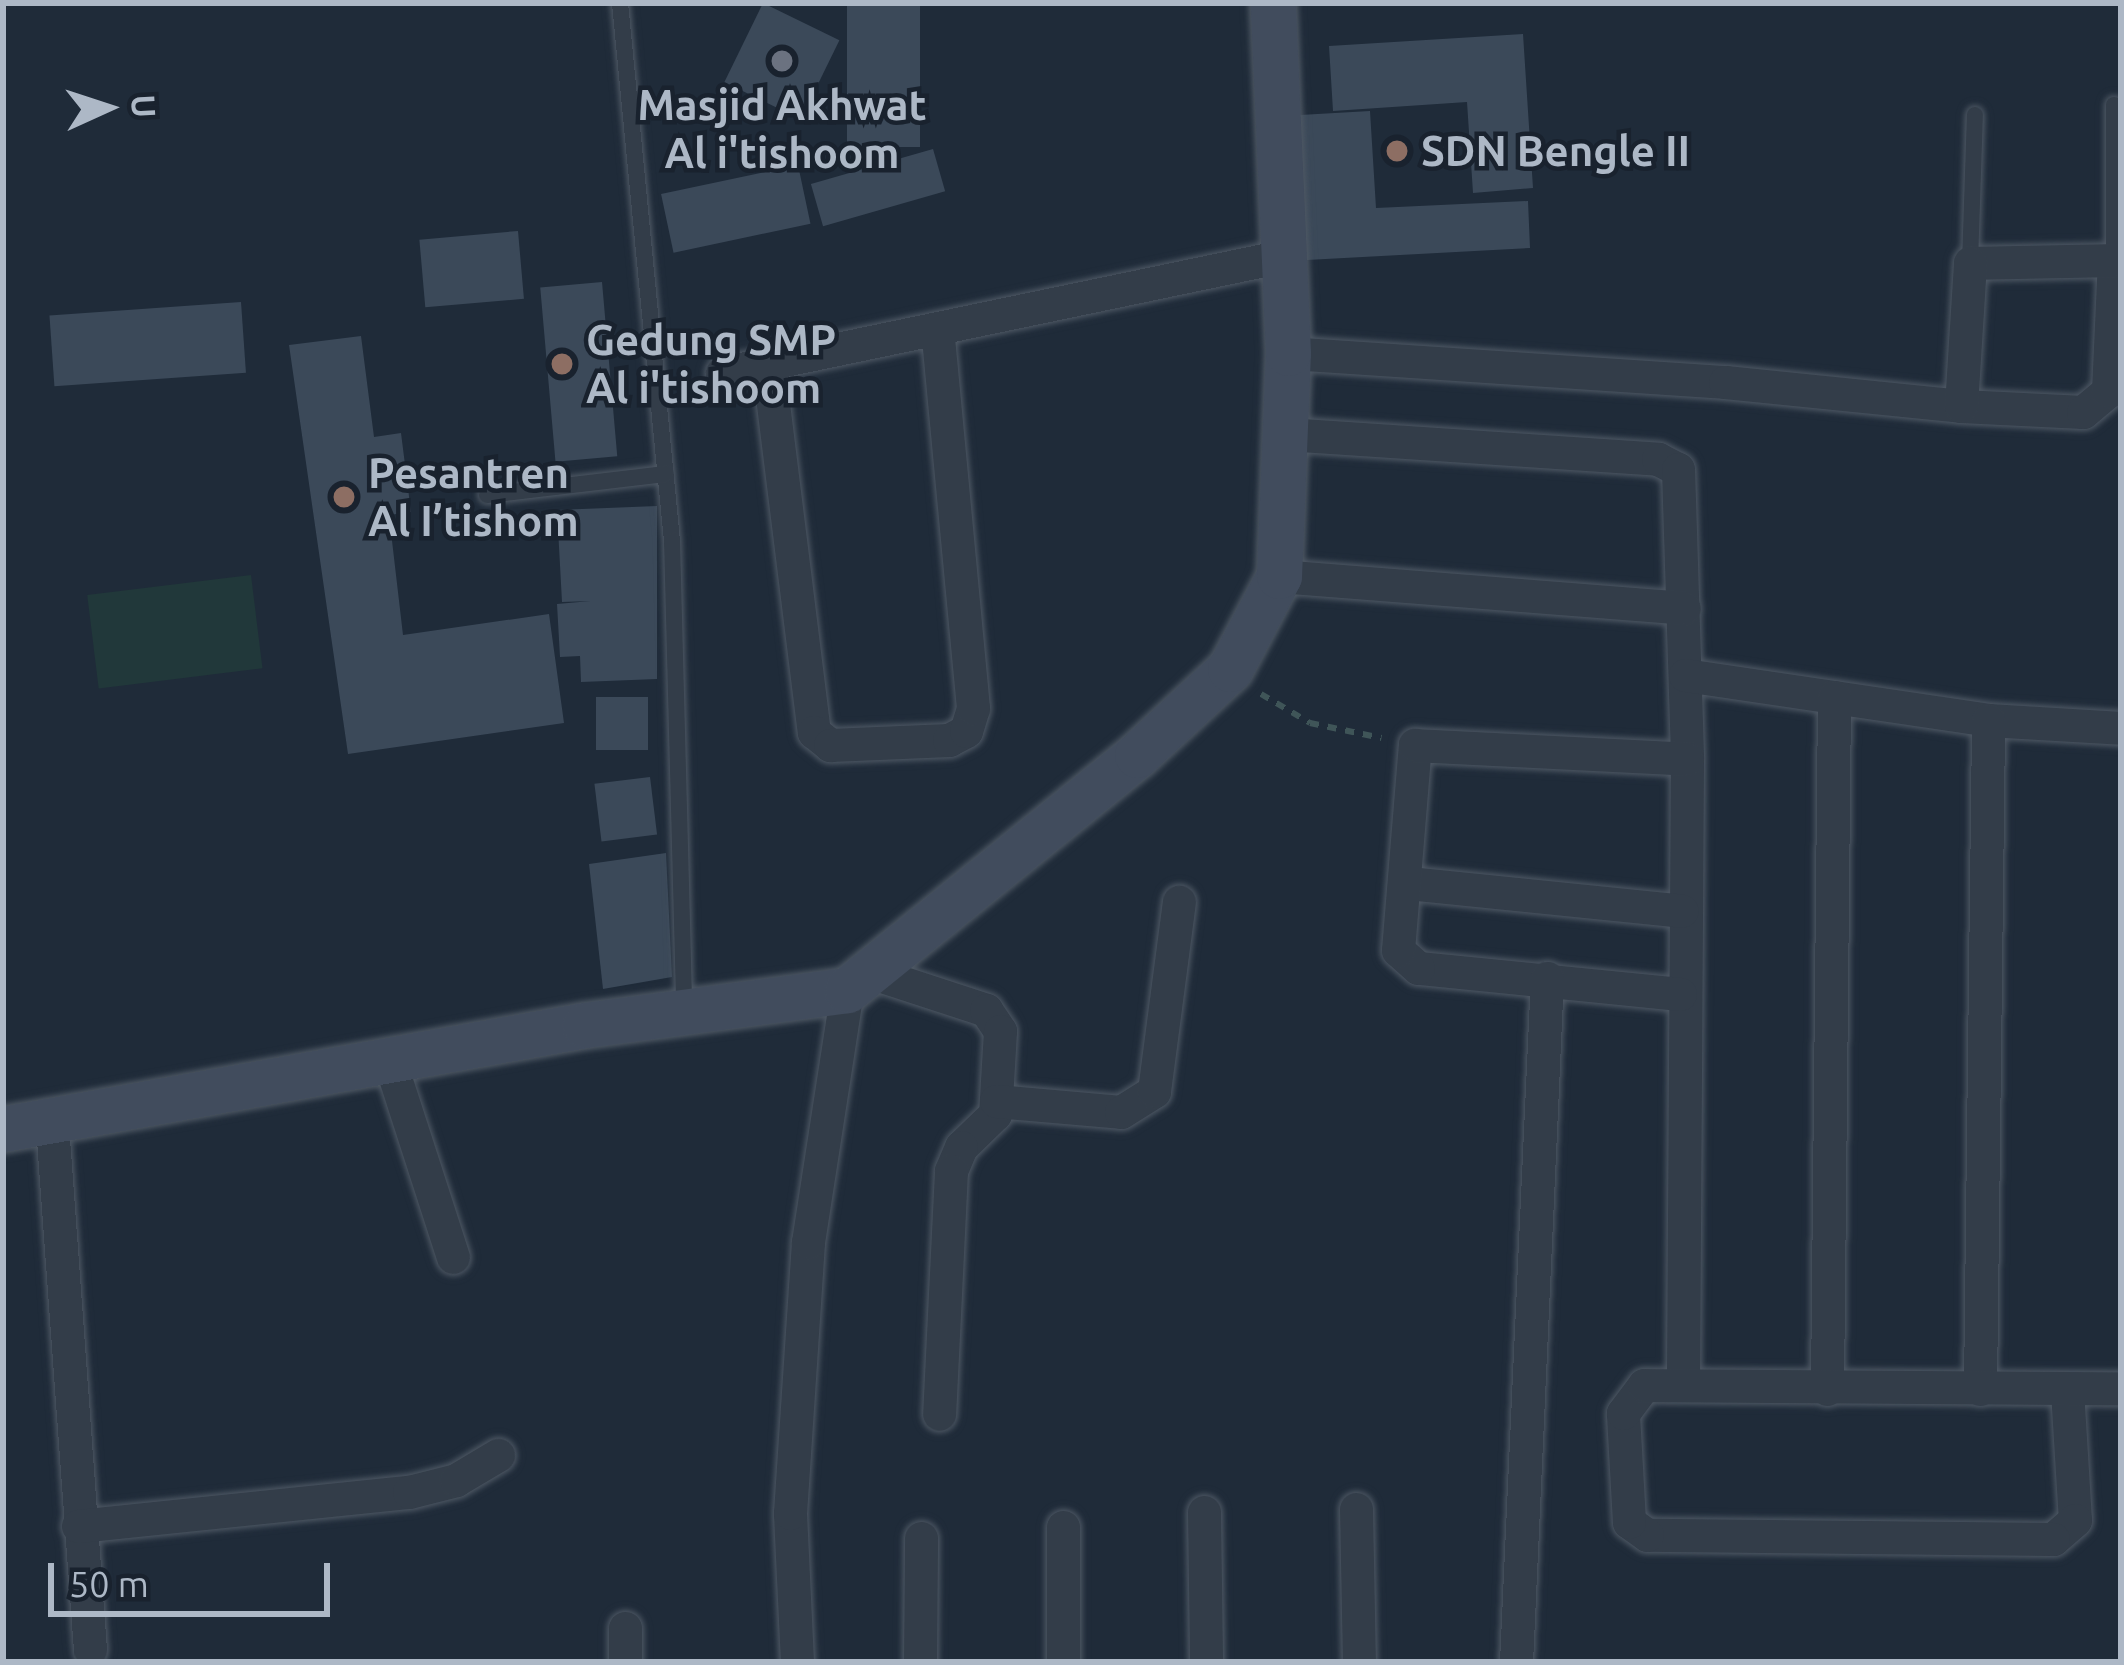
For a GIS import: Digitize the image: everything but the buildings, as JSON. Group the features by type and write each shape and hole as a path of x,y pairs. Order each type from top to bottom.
{"street":[{"path":"797,1662 790,1514 808,1242 861,982 1230,669 1279,575 1288,352 1274,3"},
{"path":"722,374 1283,256"},
{"path":"1288,352 1961,406 2083,412 2113,404 2114,260 1970,262 1961,406"},
{"path":"768,364 814,732 830,746 949,740 966,731 973,708 937,328"},
{"path":"1286,434 1668,461 1682,480 1687,758 1680,994 1682,1383"},
{"path":"1279,575 1684,608"},
{"path":"1685,675 1988,720 2121,728"},
{"path":"1827,1389 1834,697"},
{"path":"1980,1389 1988,720"},
{"path":"1680,994 1402,964 1415,745 1687,758"},
{"path":"1408,883 1682,911"},
{"path":"996,1101 1121,1112 1154,1090 1179,902"},
{"path":"1516,1662 1547,978"},
{"path":"3,1129 52,1125 389,1059 861,982 994,1017 996,1101 951,1171 939,1414"},
{"path":"389,1059 453,1257"},
{"path":"52,1125 90,1650"},
{"path":"2066,1390 2074,1520 2053,1539 1639,1533 1629,1522 1627,1396 1682,1383 1827,1389 2121,1388"},
{"path":"78,1526 409,1492 456,1480 498,1455"},
{"path":"1356,1509 1359,1662"},
{"path":"1204,1512 1206,1662"},
{"path":"1063,1526 1063,1662"},
{"path":"920,1662 922,1538"}],"lane":[{"path":"620,3 666,474 684,1012"},
{"path":"2114,106 2114,260"},
{"path":"1970,262 1976,115"},
{"path":"487,495 666,474"}],"path":[{"path":"1230,669 1310,723 1415,745"}],"green space":[{"path":"251,575 262,668 99,688 87,595"}],"place":[{"name":"Masjid Akhwat Al i'tishoom","path":"782,61"},
{"name":"SDN Bengle II","path":"1397,151"},
{"name":"Gedung SMP Al i'tishoom","path":"562,364"},
{"name":"Pesantren Al I’tishom","path":"344,497"}]}
